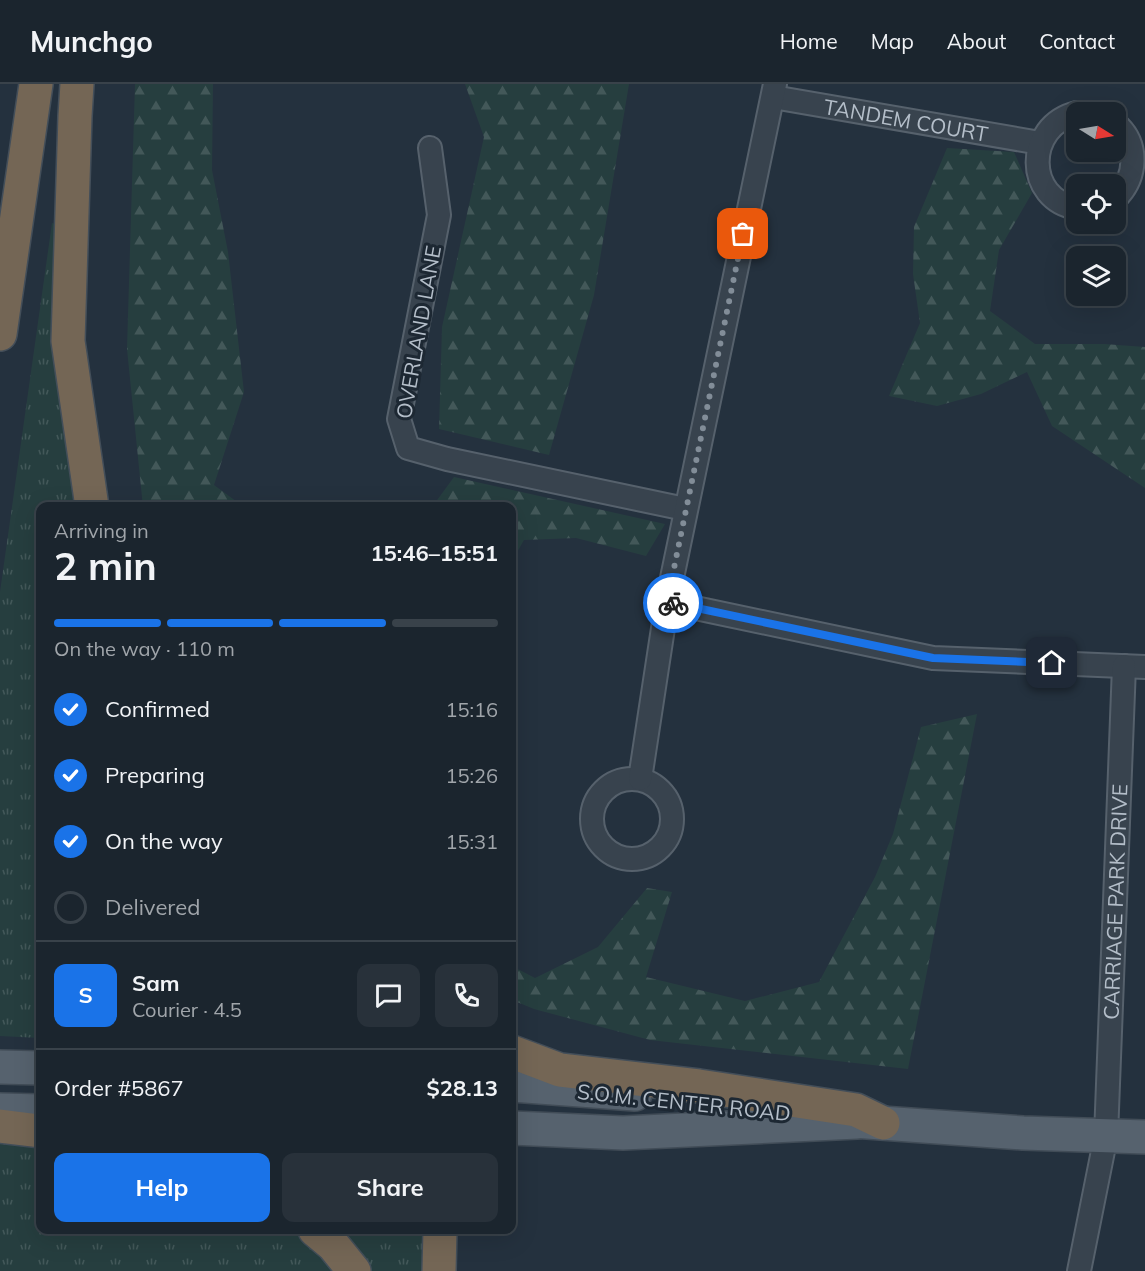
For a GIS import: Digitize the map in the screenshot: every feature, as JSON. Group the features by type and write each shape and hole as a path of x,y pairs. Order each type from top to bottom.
{"highway":[{"path":"0,334 36,84"},
{"path":"77,84 68,341 91,502"},
{"path":"516,1054 560,1070 699,1086 856,1110 870,1122"},
{"path":"0,1126 36,1130"},
{"path":"320,1234 333,1245 354,1271"},
{"path":"439,1271 440,1234"}],"main road":[{"path":"0,1067 36,1068"},
{"name":"S.O.M. CENTER ROAD","path":"516,1085 624,1092 870,1122 1023,1133 1145,1137"},
{"path":"0,1110 36,1111"},
{"name":"S.O.M. CENTER ROAD","path":"516,1128 623,1133 870,1122"}],"street":[{"name":"TANDEM COURT","path":"774,90 1040,143"},
{"path":"640,779 667,602 685,509 774,90"},
{"path":"1066,118 1048,130 1040,143 1037,159 1039,175 1047,190 1058,201 1066,204"},
{"path":"1126,136 1133,153 1133,169 1126,186"},
{"name":"OVERLAND LANE","path":"430,148 439,215 399,419 408,448 447,459 685,509"},
{"path":"667,602 933,658 1134,666"},
{"name":"CARRIAGE PARK DRIVE","path":"1079,1271 1106,1136 1134,666"}],"green space":[{"path":"135,84 213,84 212,170 228,252 244,392 214,485 237,502 142,502 127,349"},
{"path":"465,84 629,84 594,295 549,455 439,429 442,327 484,137"},
{"path":"947,148 1014,152 1032,193 999,250 990,311 1035,344 1104,344 1145,347 1145,488 1052,426 1027,372 981,394 937,406 889,396 920,323 913,274 914,227"},
{"path":"52,223 61,226 59,344 75,502 36,502 36,1038 0,1036 0,592"},
{"path":"454,477 665,524 646,556 576,538 524,540 516,554 516,502 436,502"},
{"path":"977,714 908,1069 650,1040 534,1009 516,1002 516,968 535,978 598,947 647,888 672,892 646,977 745,1001 819,982 875,877 893,834 921,727"},
{"path":"0,1140 36,1144 36,1234 298,1234 337,1271 0,1271"},
{"path":"340,1234 430,1234 428,1271 370,1271"}],"way so far":[{"path":"673,603 667,602 743,234"}],"route":[{"path":"673,603 933,658 1052,663"}]}
